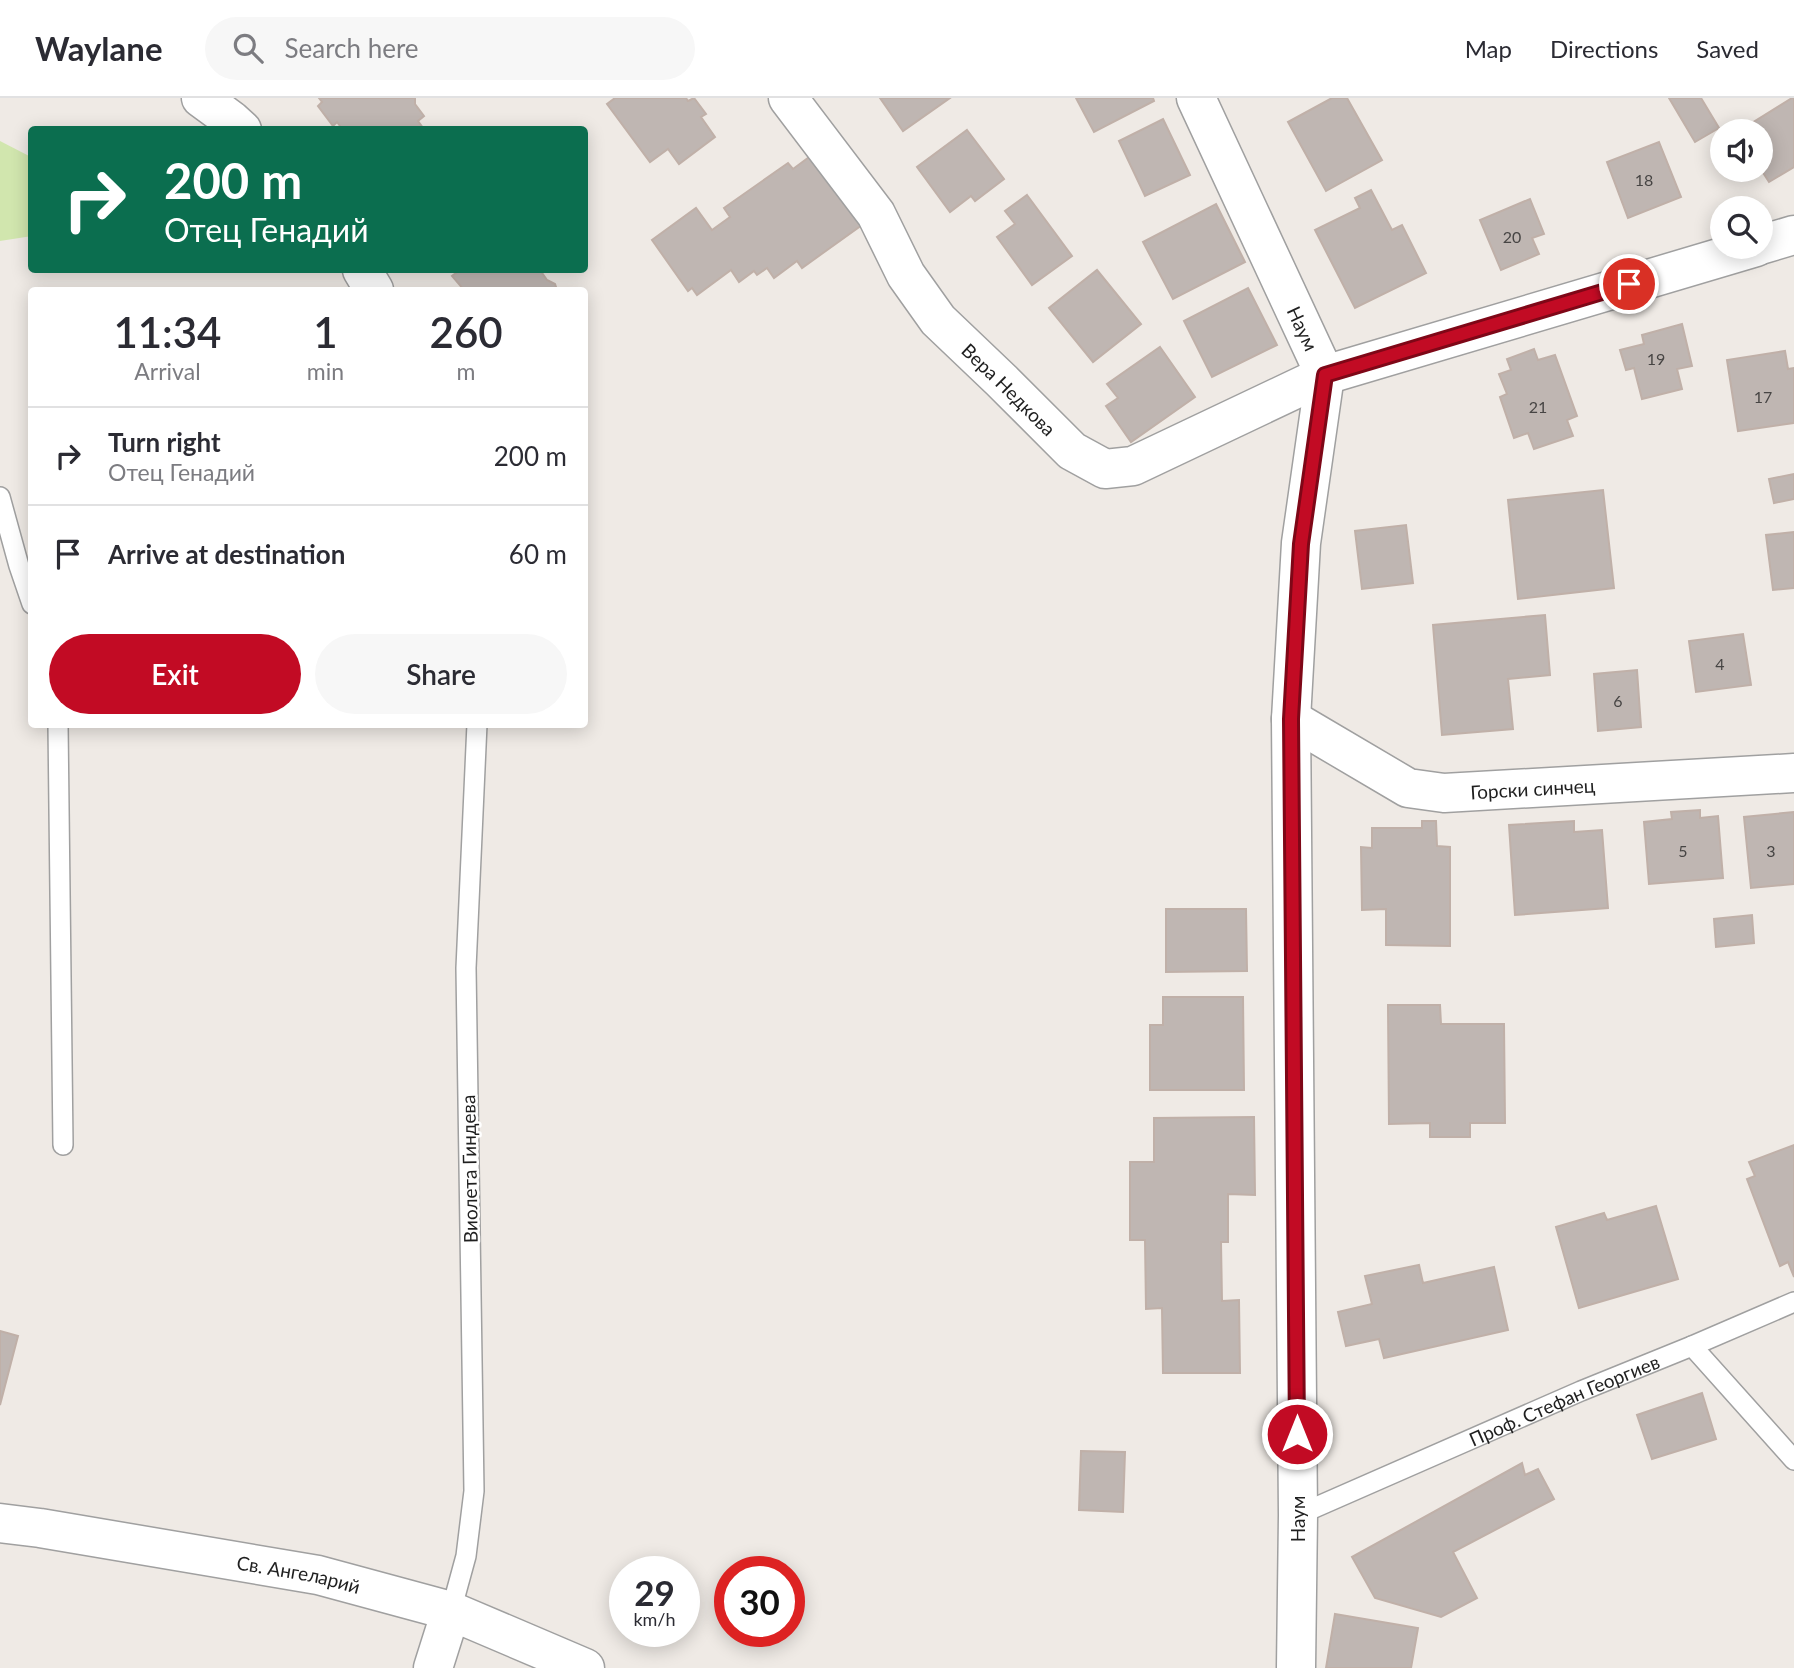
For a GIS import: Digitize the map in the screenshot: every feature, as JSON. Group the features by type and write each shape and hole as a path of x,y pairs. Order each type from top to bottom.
{"street":[{"path":"201,98 238,126"},
{"name":"Вера Недкова","path":"788,98 876,214 906,275 938,320 1072,451 1105,469 1133,466 1325,375 1714,259"},
{"name":"Наум","path":"1196,98 1325,375 1301,544 1291,719 1298,1515 1296,1668"},
{"name":"Вера Недкова","path":"1773,241 1794,235"},
{"name":"Горски синчец","path":"1291,719 1408,788 1444,793 1794,773"},
{"name":"Св. Ангеларий","path":"0,1523 318,1576 451,1611 585,1668"},
{"path":"433,1668 451,1611"}],"lane":[{"path":"0,497 28,592"},
{"path":"58,728 63,1145"},
{"name":"Виолета Гиндева","path":"451,1611 466,1556 474,1491 466,968 477,728"},
{"name":"Проф. Стефан Георгиев","path":"1298,1515 1794,1302"},
{"path":"1692,1346 1794,1460"}],"green space":[{"path":"0,141 28,155 28,237 0,241"}],"building":[{"path":"319,98 415,98 415,104 424,116 418,121 422,126 340,126 337,122 333,126 318,106 322,102"},
{"path":"615,98 686,98 688,101 694,98 706,114 701,117 715,137 679,164 668,149 650,162 607,104"},
{"path":"880,98 950,98 903,131"},
{"path":"1076,98 1153,98 1154,101 1094,132"},
{"path":"1332,98 1347,98 1382,160 1326,191 1288,122"},
{"path":"1669,98 1701,98 1714,119 1710,119 1710,133 1695,142"},
{"path":"1794,98 1794,167 1773,180 1773,119 1758,119"},
{"path":"1163,119 1190,175 1145,196 1119,141"},
{"path":"967,130 1004,179 975,201 971,196 950,212 917,167"},
{"path":"1659,142 1681,197 1628,218 1607,162"},
{"path":"812,155 862,225 802,268 797,261 774,278 767,268 757,275 754,271 739,282 731,270 697,295 692,288 688,291 652,240 696,208 712,230 730,217 724,208 788,163 793,169"},
{"path":"1371,190 1392,230 1402,225 1426,273 1355,308 1315,230 1360,208 1355,198"},
{"path":"1027,195 1072,256 1032,285 997,237 1015,224 1005,211"},
{"path":"1530,199 1544,234 1532,238 1539,254 1501,270 1480,220"},
{"path":"1216,204 1245,262 1173,299 1143,242"},
{"path":"1097,270 1141,324 1093,362 1049,308"},
{"path":"456,273 542,273 556,287 461,287 452,276"},
{"path":"1248,288 1277,345 1212,377 1184,321"},
{"path":"1682,324 1692,366 1677,369 1682,389 1642,399 1634,368 1626,370 1620,350 1644,344 1642,335"},
{"path":"1160,347 1195,397 1131,442 1106,406 1118,398 1107,384"},
{"path":"1534,349 1538,360 1555,355 1577,416 1567,420 1573,436 1534,449 1528,433 1514,438 1500,397 1507,394 1499,374 1511,370 1507,359"},
{"path":"1785,351 1788,369 1794,368 1794,423 1738,431 1727,360"},
{"path":"1794,474 1794,499 1774,503 1769,479"},
{"path":"1603,490 1614,588 1518,599 1508,500"},
{"path":"1406,525 1413,583 1362,589 1355,531"},
{"path":"1794,532 1794,588 1773,590 1766,535"},
{"path":"1545,615 1550,675 1508,679 1513,729 1442,735 1433,625"},
{"path":"1743,634 1751,685 1696,692 1689,641"},
{"path":"1637,670 1641,727 1598,731 1594,674"},
{"path":"1700,810 1700,818 1718,816 1723,878 1649,884 1644,822 1672,819 1671,812"},
{"path":"1794,812 1794,884 1751,888 1744,817"},
{"path":"1422,821 1436,821 1437,846 1450,847 1450,946 1386,945 1386,909 1362,910 1361,847 1372,848 1372,828 1422,828"},
{"path":"1574,821 1574,832 1602,830 1608,908 1515,915 1509,825"},
{"path":"1166,909 1246,909 1247,971 1166,972"},
{"path":"1752,915 1754,943 1716,947 1714,919"},
{"path":"1163,997 1243,997 1244,1090 1150,1090 1150,1025 1163,1025"},
{"path":"1388,1005 1440,1005 1441,1024 1504,1024 1505,1123 1470,1123 1470,1137 1430,1137 1430,1123 1389,1124"},
{"path":"1254,1117 1255,1195 1228,1194 1228,1242 1221,1242 1222,1301 1239,1300 1240,1373 1163,1373 1162,1308 1146,1309 1145,1240 1130,1240 1130,1162 1154,1162 1154,1118"},
{"path":"1794,1145 1794,1277 1788,1262 1780,1266 1747,1179 1755,1176 1749,1162"},
{"path":"1656,1206 1678,1279 1579,1308 1556,1227 1604,1213 1607,1220"},
{"path":"1419,1265 1423,1283 1494,1267 1508,1330 1384,1358 1379,1339 1346,1346 1338,1312 1372,1304 1365,1276"},
{"path":"0,1331 18,1336 0,1405"},
{"path":"1702,1393 1716,1439 1652,1459 1637,1415"},
{"path":"1081,1451 1125,1452 1123,1512 1079,1510"},
{"path":"1522,1463 1525,1475 1538,1469 1554,1499 1453,1552 1477,1598 1441,1617 1375,1598 1352,1557"},
{"path":"1335,1614 1418,1628 1411,1668 1326,1668"}],"route":[{"path":"1297,1434 1291,719 1301,544 1325,375 1629,284"}]}
